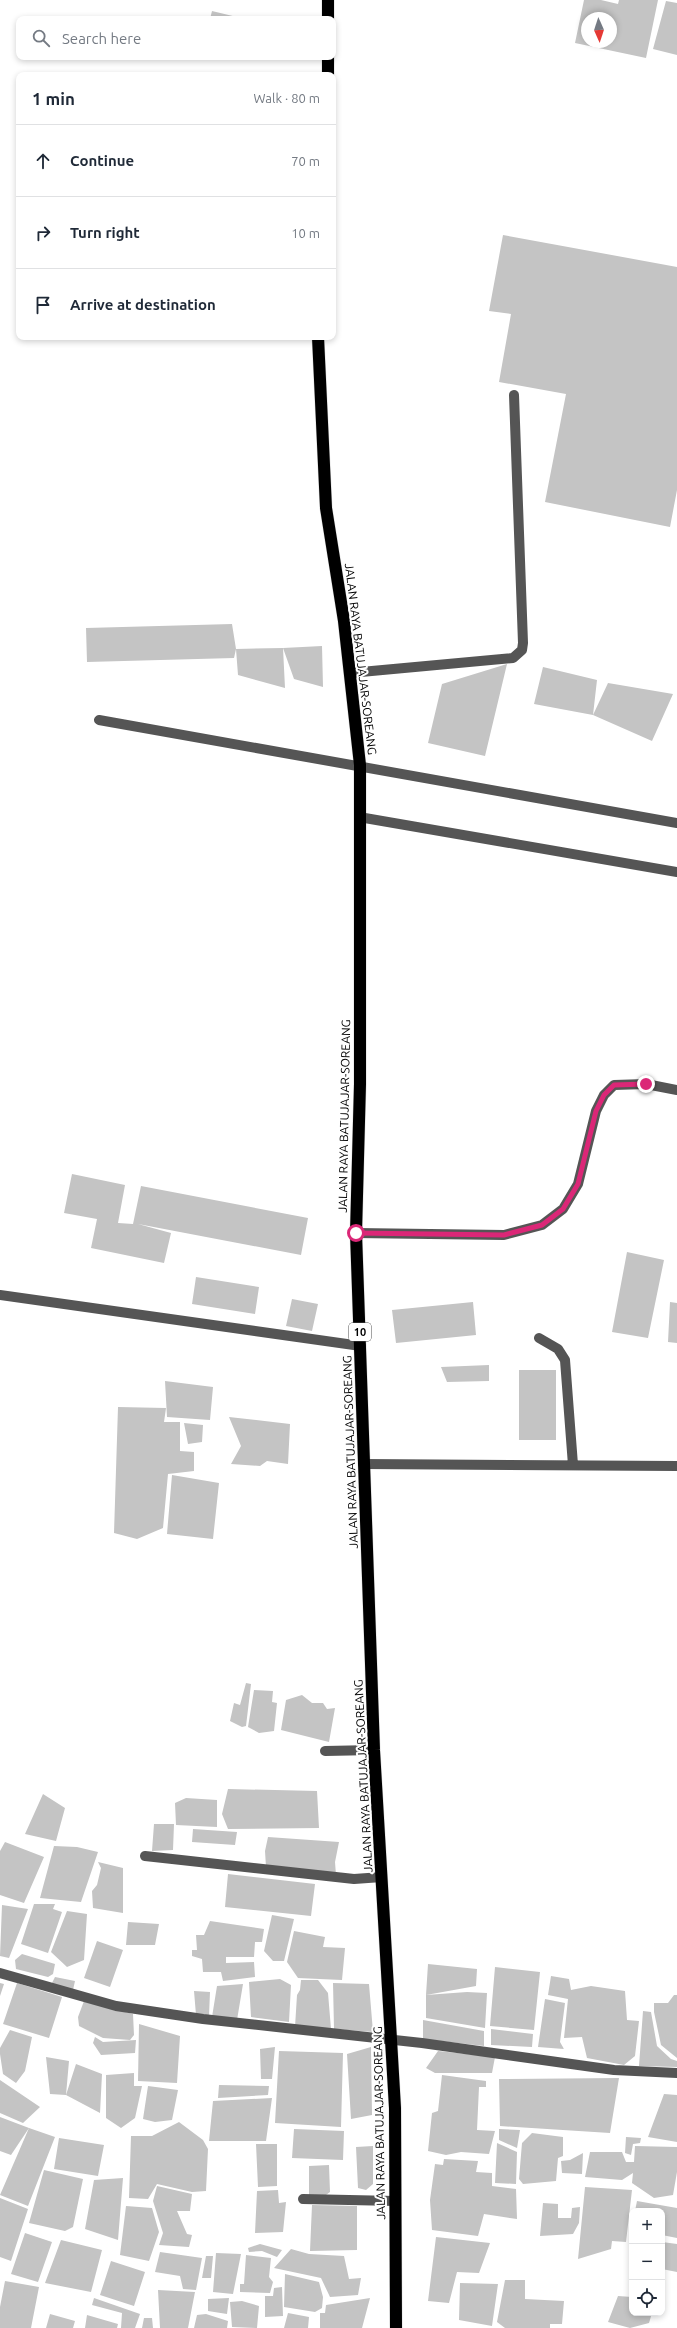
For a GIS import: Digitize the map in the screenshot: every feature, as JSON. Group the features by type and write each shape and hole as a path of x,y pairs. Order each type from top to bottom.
{"highway":[{"path":"328,0 328,16"},
{"path":"328,60 328,72"},
{"name":"JALAN RAYA BATUJAJAR-SOREANG","path":"318,340 326,508 350,673 360,765 360,1084 356,1233 374,1750 396,2108 396,2328"}],"street":[{"path":"350,673 513,658 522,650 523,643 514,395"},
{"path":"99,720 360,765 677,823"},
{"path":"359,817 677,872"},
{"path":"356,1233 504,1235 542,1225 563,1209 578,1184 596,1111 604,1095 614,1085 646,1084 677,1090"},
{"path":"0,1294 361,1346"},
{"path":"539,1338 558,1349 565,1360 573,1465"},
{"path":"363,1464 677,1466"},
{"path":"325,1751 374,1750"},
{"path":"145,1856 354,1879 382,1877"},
{"path":"0,1973 116,2006 203,2019 392,2041 614,2070 677,2073"},
{"path":"303,2199 395,2201"}],"building":[{"path":"584,0 601,0 618,4 619,0 658,0 646,58 599,48 617,48 617,12 581,12"},
{"path":"666,1 677,3 677,55 653,49"},
{"path":"212,11 233,16 211,16"},
{"path":"581,14 581,44 575,43"},
{"path":"503,235 677,267 677,490 670,527 545,502 566,394 499,382 511,314 489,311"},
{"path":"232,624 236,649 234,658 87,662 86,628"},
{"path":"322,646 323,687 294,679 283,648"},
{"path":"283,648 285,688 238,675 236,649"},
{"path":"507,664 485,756 428,743 442,684"},
{"path":"543,667 597,680 593,715 534,704"},
{"path":"608,683 673,694 652,741 593,715"},
{"path":"72,1174 125,1185 118,1223 133,1224 141,1186 308,1218 301,1255 138,1224 171,1233 164,1263 91,1248 97,1219 64,1213"},
{"path":"627,1252 664,1260 648,1338 612,1332"},
{"path":"196,1277 259,1287 255,1314 192,1304"},
{"path":"292,1299 318,1304 312,1331 286,1326"},
{"path":"473,1302 476,1335 396,1343 392,1310"},
{"path":"670,1302 677,1303 677,1343 668,1342"},
{"path":"489,1365 489,1381 447,1382 441,1367"},
{"path":"519,1370 556,1370 556,1440 519,1440"},
{"path":"165,1381 213,1387 210,1420 167,1417"},
{"path":"118,1407 166,1408 164,1422 180,1422 180,1451 194,1452 194,1471 168,1474 163,1528 137,1539 114,1533"},
{"path":"229,1417 290,1424 288,1464 267,1461 260,1466 231,1464 241,1446"},
{"path":"184,1423 203,1425 202,1442 188,1444"},
{"path":"172,1475 219,1483 213,1539 167,1534"},
{"path":"246,1683 251,1684 246,1726 242,1727 230,1721 234,1703 240,1705"},
{"path":"254,1690 273,1691 272,1702 277,1703 274,1731 259,1733 248,1727"},
{"path":"302,1695 312,1703 323,1703 327,1709 335,1708 329,1742 281,1730 286,1700"},
{"path":"228,1789 317,1791 319,1828 228,1829 222,1814"},
{"path":"43,1794 65,1808 56,1841 25,1834"},
{"path":"186,1798 217,1800 217,1827 176,1825 175,1803"},
{"path":"154,1824 174,1824 173,1850 152,1851"},
{"path":"193,1829 237,1832 235,1845 192,1842"},
{"path":"268,1837 339,1842 335,1862 336,1875 266,1867 265,1851"},
{"path":"5,1842 44,1857 24,1903 0,1895 0,1851"},
{"path":"54,1846 77,1847 98,1852 81,1902 40,1898"},
{"path":"98,1862 123,1868 123,1913 93,1908 92,1891 97,1885 101,1868"},
{"path":"228,1874 315,1884 311,1916 225,1907"},
{"path":"34,1904 55,1904 53,1909 62,1912 48,1953 21,1944"},
{"path":"2,1905 28,1909 9,1958 0,1956"},
{"path":"67,1911 87,1914 84,1960 67,1967 51,1952"},
{"path":"272,1915 294,1919 284,1961 273,1961 264,1951"},
{"path":"210,1921 264,1929 262,1942 255,1942 254,1957 226,1957 226,1963 254,1962 255,1977 223,1981 221,1972 203,1972 202,1959 192,1956 192,1950 197,1950 196,1935 204,1935"},
{"path":"128,1922 159,1924 155,1945 126,1945"},
{"path":"294,1931 325,1937 323,1947 345,1948 342,1980 298,1978 287,1962"},
{"path":"97,1941 123,1950 110,1987 84,1978"},
{"path":"22,1954 55,1964 53,1974 48,1977 16,1969 15,1960"},
{"path":"428,1964 477,1969 476,1986 426,1995"},
{"path":"495,1967 540,1972 534,2030 490,2026"},
{"path":"551,1976 569,1979 571,1990 591,1986 625,1991 627,2020 639,2021 635,2056 624,2065 587,2058 582,2037 564,2038 568,1999 548,1995"},
{"path":"55,1977 75,1981 73,1990 51,1985"},
{"path":"280,1979 291,1985 289,2022 251,2017 249,1982"},
{"path":"301,1980 318,1980 328,1993 331,2029 295,2027 297,1995 300,1990"},
{"path":"0,1983 4,1984 0,1996"},
{"path":"17,1983 62,1997 49,2038 3,2024"},
{"path":"333,1983 369,1984 373,2032 334,2029"},
{"path":"243,1984 237,2020 212,2017 217,1986"},
{"path":"194,1991 210,1992 209,2016 196,2015"},
{"path":"467,1992 487,1993 485,2028 426,2018 426,1995"},
{"path":"674,1995 677,1995 677,2058 661,2045 654,2012 654,2003 668,2003"},
{"path":"545,1999 565,2003 560,2042 564,2049 538,2047"},
{"path":"84,2001 133,2014 134,2035 130,2040 103,2038 79,2026 78,2017"},
{"path":"643,2011 651,2012 657,2046 671,2059 677,2061 677,2067 639,2066"},
{"path":"423,2020 484,2031 484,2046 423,2039"},
{"path":"139,2024 180,2036 177,2083 138,2081"},
{"path":"491,2029 533,2034 532,2047 491,2045"},
{"path":"10,2030 32,2037 25,2071 16,2083 3,2074 0,2054 0,2048"},
{"path":"95,2037 103,2042 136,2040 135,2053 101,2055 93,2043"},
{"path":"275,2047 272,2079 261,2079 260,2049"},
{"path":"371,2047 372,2115 351,2119 347,2054"},
{"path":"279,2051 343,2053 341,2127 275,2123"},
{"path":"438,2051 495,2057 492,2073 435,2073 426,2068"},
{"path":"46,2057 69,2061 66,2095 50,2094"},
{"path":"76,2064 102,2074 100,2113 66,2095"},
{"path":"134,2073 134,2086 142,2086 135,2118 121,2128 106,2118 106,2075"},
{"path":"442,2075 486,2081 486,2087 479,2087 477,2130 495,2131 489,2154 461,2152 446,2155 428,2151 432,2113 438,2111"},
{"path":"619,2078 610,2133 500,2126 499,2079"},
{"path":"0,2080 40,2107 23,2123 0,2113"},
{"path":"219,2085 269,2086 268,2095 218,2098"},
{"path":"148,2086 178,2090 172,2120 155,2122 143,2119"},
{"path":"664,2094 677,2095 677,2142 648,2137"},
{"path":"272,2098 266,2141 209,2141 213,2101"},
{"path":"0,2117 29,2128 11,2155 0,2151"},
{"path":"179,2122 203,2140 208,2149 206,2191 192,2192 157,2184 148,2199 129,2198 131,2136 152,2136"},
{"path":"29,2128 55,2137 28,2206 0,2195"},
{"path":"294,2129 344,2131 343,2160 292,2158"},
{"path":"499,2129 520,2130 517,2148 499,2140"},
{"path":"532,2133 563,2137 563,2156 558,2158 556,2181 523,2184 519,2179 522,2143"},
{"path":"626,2137 641,2138 640,2143 633,2144 631,2155 625,2153"},
{"path":"59,2138 104,2145 98,2176 54,2169"},
{"path":"497,2143 517,2152 516,2184 495,2183"},
{"path":"256,2144 277,2144 277,2186 258,2187"},
{"path":"373,2146 373,2184 366,2190 358,2188 356,2147"},
{"path":"635,2146 677,2147 677,2172 673,2195 654,2198 632,2183 633,2173 622,2180 585,2177 590,2152 622,2152 626,2162 634,2162"},
{"path":"583,2153 582,2174 562,2173 561,2161 570,2160"},
{"path":"444,2159 478,2161 476,2172 492,2173 492,2186 516,2189 517,2219 484,2214 478,2236 432,2230 430,2200 435,2164 443,2165"},
{"path":"329,2165 330,2192 322,2198 309,2196 309,2166"},
{"path":"44,2170 83,2179 73,2227 65,2231 29,2223"},
{"path":"123,2178 118,2240 85,2229 94,2180"},
{"path":"157,2186 192,2194 190,2211 177,2211 187,2234 192,2235 189,2247 159,2245 163,2233 153,2201"},
{"path":"585,2187 632,2190 626,2242 612,2241 611,2249 578,2259"},
{"path":"278,2190 279,2203 286,2202 283,2232 255,2233 257,2191"},
{"path":"0,2198 28,2209 11,2261 0,2257"},
{"path":"637,2201 677,2208 677,2238 665,2236 665,2208 636,2208"},
{"path":"543,2203 558,2204 558,2218 571,2218 572,2208 580,2207 579,2223 573,2234 540,2236"},
{"path":"312,2205 357,2206 357,2250 310,2251"},
{"path":"126,2206 152,2208 159,2232 149,2261 120,2255"},
{"path":"25,2233 52,2242 38,2282 11,2274"},
{"path":"436,2237 490,2243 479,2273 457,2272 449,2303 428,2301"},
{"path":"61,2240 102,2250 91,2292 45,2283"},
{"path":"665,2242 677,2244 677,2272 665,2270"},
{"path":"260,2244 282,2250 277,2257 262,2251 249,2252 248,2248"},
{"path":"291,2249 309,2254 344,2256 349,2279 361,2278 358,2295 330,2297 321,2278 274,2268"},
{"path":"160,2252 202,2258 196,2290 183,2289 180,2276 155,2272"},
{"path":"216,2253 241,2254 233,2294 213,2292"},
{"path":"246,2255 271,2258 269,2277 273,2282 270,2293 240,2292 240,2284 244,2284"},
{"path":"206,2256 213,2256 211,2278 202,2278"},
{"path":"111,2261 145,2272 134,2306 100,2295"},
{"path":"285,2274 319,2282 323,2297 322,2308 315,2312 284,2307"},
{"path":"505,2280 525,2280 525,2299 564,2301 562,2324 550,2324 550,2328 505,2328 497,2322"},
{"path":"5,2281 39,2287 31,2328 0,2328 0,2307"},
{"path":"460,2283 498,2284 492,2326 459,2320"},
{"path":"282,2287 283,2316 265,2317 265,2296 273,2296 274,2288"},
{"path":"158,2290 195,2292 188,2328 160,2328"},
{"path":"618,2296 629,2297 629,2316 651,2316 649,2323 630,2328 608,2322"},
{"path":"94,2298 140,2314 135,2328 121,2328 122,2313 92,2305"},
{"path":"229,2298 227,2314 208,2311 208,2299"},
{"path":"370,2298 362,2328 320,2328 320,2313 325,2313 326,2305"},
{"path":"242,2301 259,2306 257,2328 232,2327 230,2302"},
{"path":"288,2313 309,2317 308,2328 284,2328"},
{"path":"50,2314 75,2321 73,2328 46,2328"},
{"path":"206,2314 228,2321 227,2328 194,2328 197,2315"},
{"path":"87,2315 118,2324 117,2328 85,2328"},
{"path":"144,2318 152,2318 153,2328 142,2328"}],"route":[{"path":"356,1233 504,1235 542,1225 563,1209 578,1184 596,1111 604,1095 614,1085 646,1084"}]}
